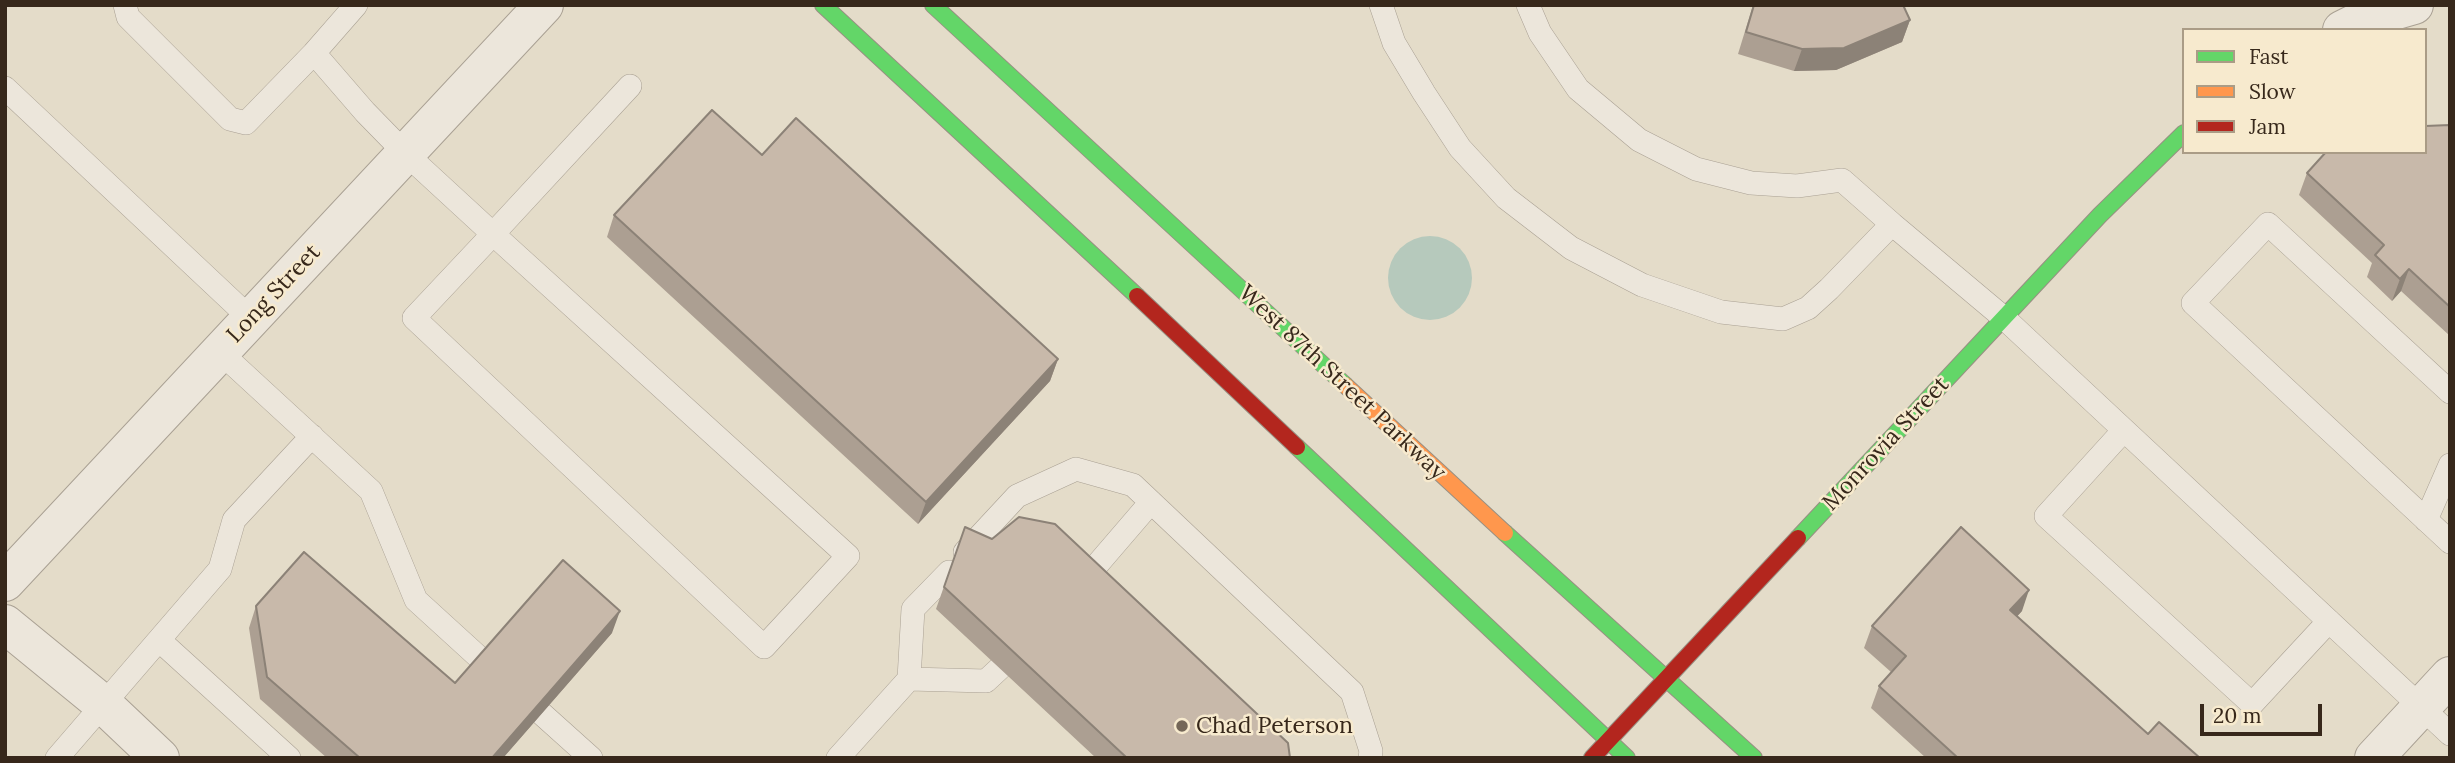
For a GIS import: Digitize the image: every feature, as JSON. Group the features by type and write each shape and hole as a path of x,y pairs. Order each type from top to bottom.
{"main road":[{"path":"823,5 1627,758"},
{"name":"West 87th Street Parkway","path":"933,5 1754,758"},
{"name":"Monrovia Street","path":"1592,758 2100,215 2182,135"}],"street":[{"name":"Long Street","path":"5,582 544,5"},
{"path":"2346,28 2362,20 2414,5"},
{"path":"5,624 104,705 160,758"},
{"path":"2374,758 2450,676"}],"lane":[{"path":"126,11 230,119 246,123 356,5"},
{"path":"1381,5 1394,43 1424,93 1460,148 1506,198 1571,248 1642,285 1721,312 1783,319 1808,308 1892,224"},
{"path":"1528,5 1541,33 1578,89 1639,140 1696,169 1751,183 1797,186 1842,180 2004,318 2450,734"},
{"path":"314,53 405,153 494,234 848,556 764,647 414,318 494,234 630,86"},
{"path":"5,88 251,319"},
{"path":"2450,392 2268,224 2193,303 2450,542"},
{"path":"220,352 371,491 416,600 484,662"},
{"path":"2124,430 2046,516 2252,704 2329,621"},
{"path":"57,758 220,569 234,520 312,436"},
{"path":"2426,520 2450,465"},
{"path":"965,552 1017,496 1076,469 1133,485 1352,692 1371,751 1370,758"},
{"path":"1084,580 1151,502"},
{"path":"838,758 909,679 913,609 949,572"},
{"path":"159,640 289,758"},
{"path":"909,679 986,681 1000,668"},
{"path":"542,714 591,758"}],"shaded area":[{"path":"1422,236 1438,236 1454,243 1465,254 1472,270 1469,294 1460,308 1438,320 1422,320 1406,313 1395,302 1388,286 1388,270 1395,254 1406,243"}],"building":[{"path":"1754,5 1903,5 1910,20 1844,48 1802,49 1746,32"},
{"path":"712,110 762,155 796,118 1058,359 926,502 614,215"},
{"path":"2450,125 2450,307 2409,269 2400,279 2375,255 2384,245 2307,173 2324,154 2427,154 2427,126"},
{"path":"1019,517 1055,524 1288,743 1290,758 1127,758 944,587 965,527 992,539"},
{"path":"1961,527 2029,590 2010,610 2148,734 2159,722 2200,758 1958,758 1879,686 1906,656 1872,626"},
{"path":"304,552 455,683 563,560 620,611 492,758 360,758 267,677 256,606"}],"traffic: fast":[{"path":"823,5 1137,296"},
{"path":"933,5 1345,385"},
{"path":"1798,538 2100,215 2182,135"},
{"path":"1297,447 1627,758"},
{"path":"1505,533 1754,758"}],"traffic: slow":[{"path":"1345,385 1505,533"}],"traffic: jam":[{"path":"1137,296 1297,447"},
{"path":"1592,758 1798,538"}],"place":[{"name":"Chad Peterson","path":"1182,726"}]}
